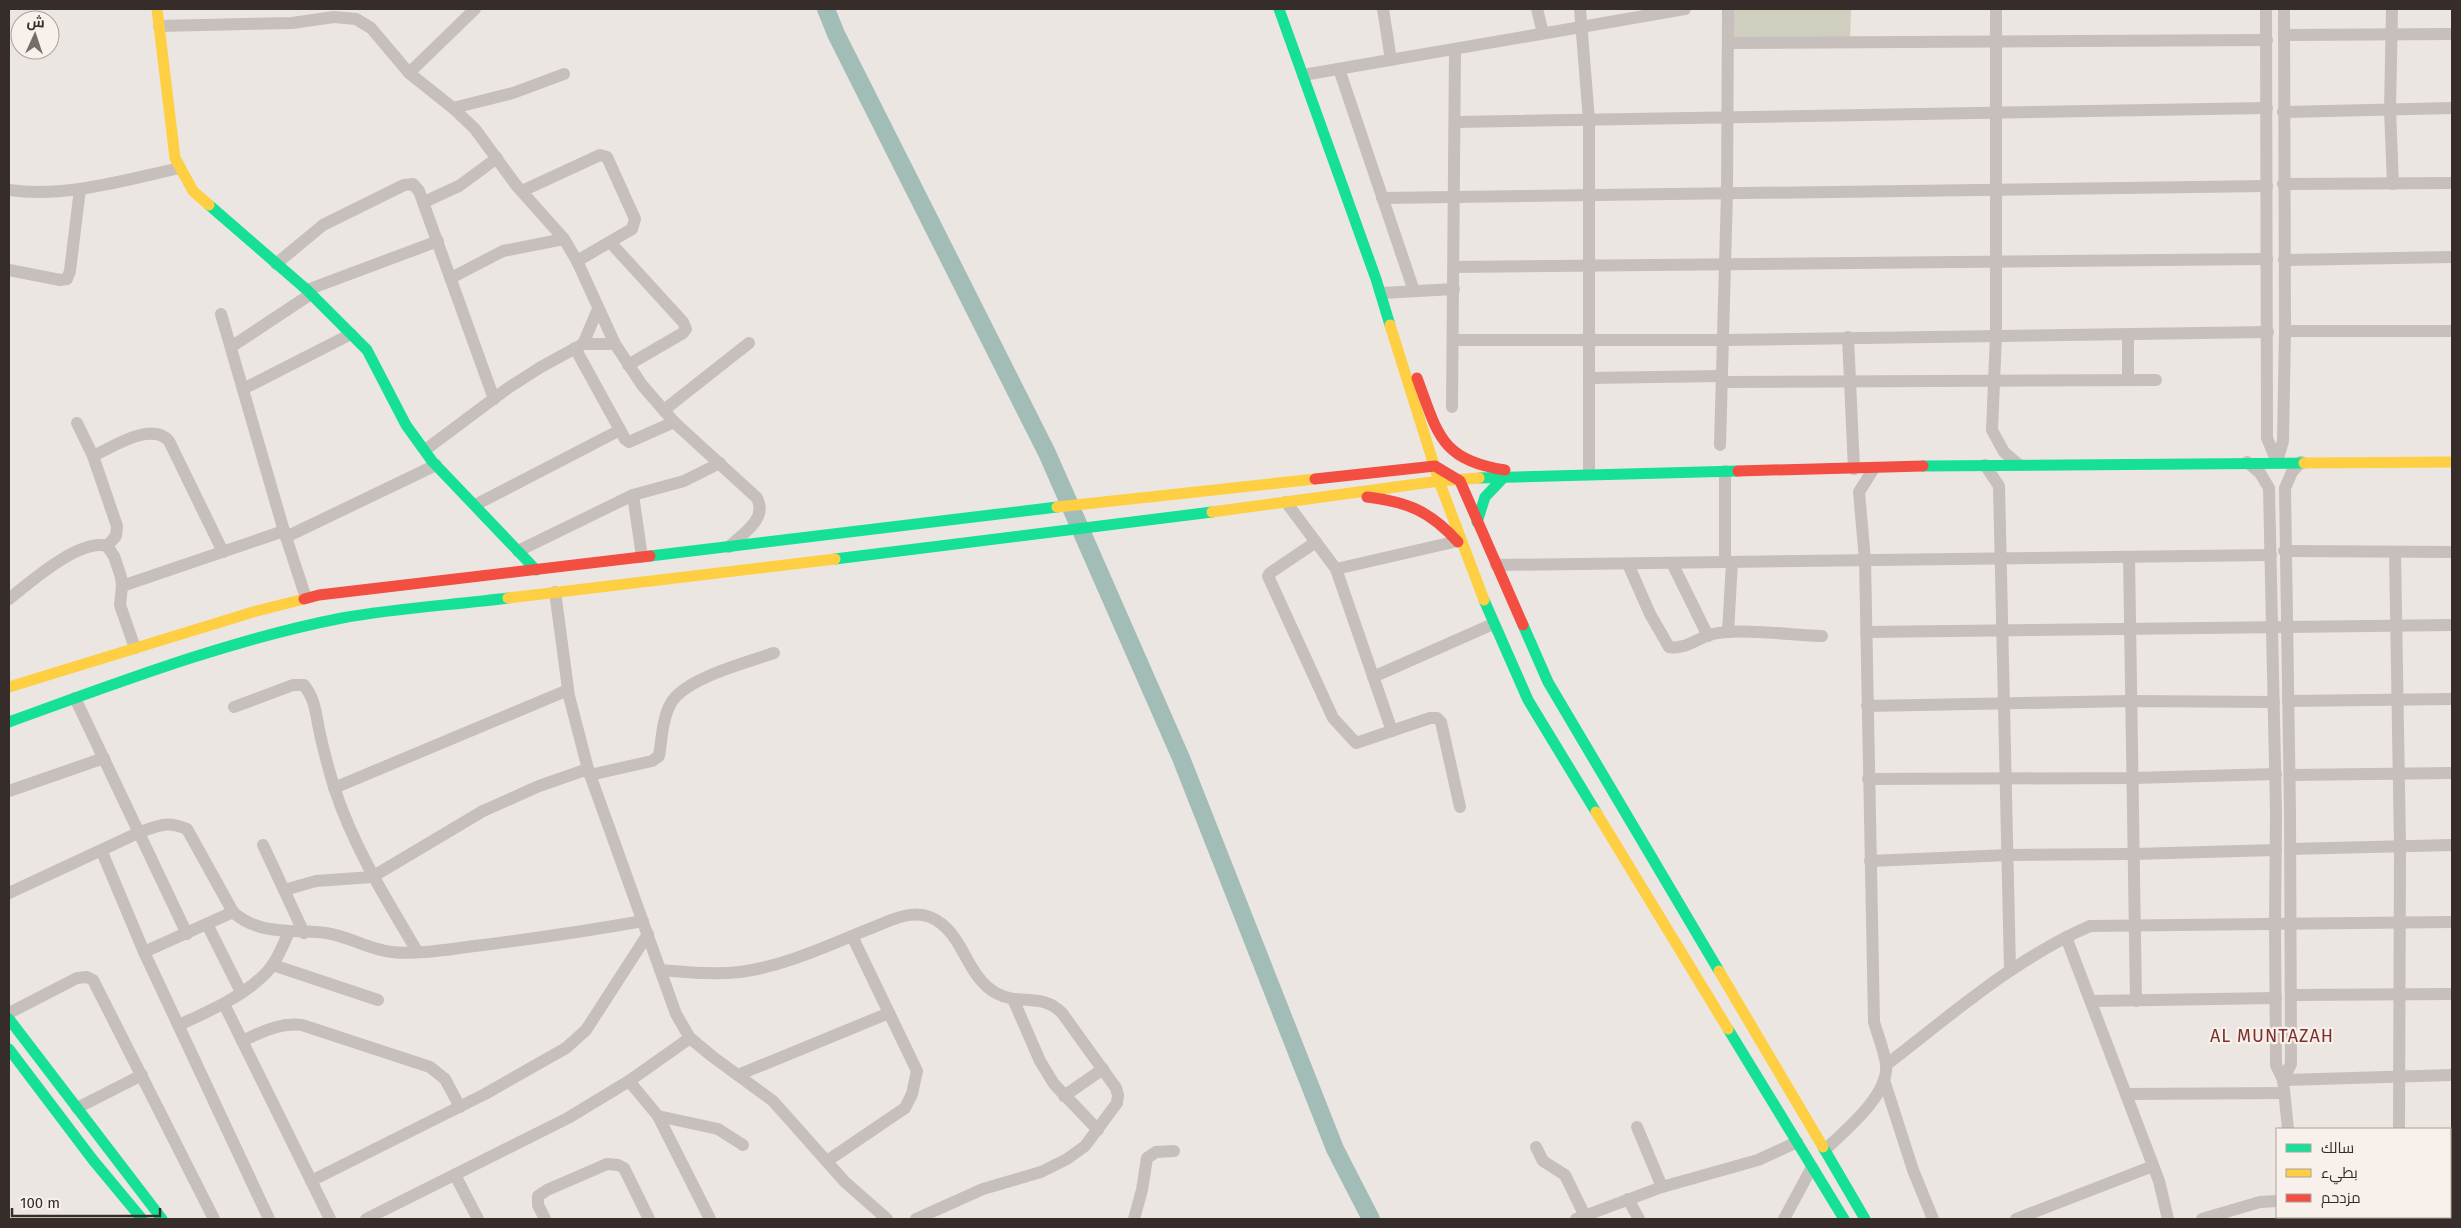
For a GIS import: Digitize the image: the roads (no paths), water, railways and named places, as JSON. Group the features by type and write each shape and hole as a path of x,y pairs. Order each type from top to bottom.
{"street":[{"path":"157,9 175,158 193,191 309,292 366,350 406,425 436,465 536,570"},
{"path":"409,73 475,9"},
{"path":"1279,9 1376,278 1442,439 1452,454 1476,466 1563,475"},
{"path":"1382,9 1391,60"},
{"path":"1537,9 1543,34"},
{"path":"1580,9 1583,26 1589,120 1589,474"},
{"path":"1303,75 1685,9"},
{"path":"1720,444 1727,193 1728,9"},
{"path":"1996,9 1996,335 1992,430 2004,452 2019,465"},
{"path":"2266,9 2267,438 2277,462"},
{"path":"2277,462 2283,441 2285,331 2283,184 2284,9"},
{"path":"2392,9 2390,110 2392,184"},
{"path":"159,26 261,24 334,17 356,19 371,28 409,73 453,108 475,129 522,191 564,239 577,261 615,344 628,365 674,422 756,498 761,506 760,517 729,547"},
{"path":"2284,34 2452,34"},
{"path":"1728,43 2266,40"},
{"path":"1452,408 1455,49"},
{"path":"1339,69 1414,291"},
{"path":"453,108 513,93 564,74"},
{"path":"1454,122 2267,108"},
{"path":"2283,112 2452,108"},
{"path":"522,191 604,155 635,219 632,229 577,261"},
{"path":"424,202 459,186 497,158"},
{"path":"9,190 31,193 80,189 180,168"},
{"path":"2283,184 2452,183"},
{"path":"276,264 323,225 404,185 413,184 424,202 494,399"},
{"path":"1382,198 2267,186"},
{"path":"9,270 60,280 67,279 70,271 80,189"},
{"path":"451,278 503,251 564,239"},
{"path":"231,347 309,292 438,241"},
{"path":"610,242 683,322 686,329 683,333 628,365"},
{"path":"2284,260 2452,257"},
{"path":"1454,267 2267,259"},
{"path":"1376,278 1461,545 1528,700 1844,1219"},
{"path":"1382,293 1454,289"},
{"path":"579,346 598,309"},
{"path":"221,314 285,534 306,598"},
{"path":"2285,331 2452,331"},
{"path":"1454,340 1723,340 2268,332"},
{"path":"243,388 351,334"},
{"path":"2128,334 2128,380"},
{"path":"1848,337 1854,468"},
{"path":"664,410 749,343"},
{"path":"425,450 541,367 579,346 615,344"},
{"path":"579,346 620,430 629,442 674,422"},
{"path":"1589,378 1849,381 2156,380"},
{"path":"77,423 92,456 117,526 116,536 108,546"},
{"path":"475,505 620,430"},
{"path":"92,456 142,434 155,433 165,436 170,441 223,552"},
{"path":"2247,462 2260,473 2269,488 2276,774 2276,1066 2284,1087 2288,1128"},
{"path":"2284,1087 2291,1064 2290,775 2284,551 2285,488 2292,472 2301,462"},
{"path":"9,722 201,655 276,633 333,620 1157,520 1440,482 1505,476 1985,465 2452,462"},
{"path":"518,551 633,495 684,481 720,463"},
{"path":"122,586 223,552 285,534 436,465"},
{"path":"1985,465 1999,486 2010,970"},
{"path":"9,688 253,612 306,598 1161,495 1435,466 1460,481 1548,682 1865,1219"},
{"path":"1824,1150 1867,1108 1884,1080 1886,1065 1874,1022 1864,560 1859,492 1874,468"},
{"path":"1725,471 1728,632"},
{"path":"1477,522 1485,497 1505,476"},
{"path":"1340,494 1399,500 1427,512 1461,545"},
{"path":"633,495 642,557"},
{"path":"1286,502 1336,569 1392,731"},
{"path":"1316,542 1270,572 1269,581 1333,718 1356,743 1430,718 1437,718 1441,722 1460,807"},
{"path":"9,599 54,565 86,547 99,543 108,546 114,556 122,586 120,605 135,648"},
{"path":"1336,569 1461,545"},
{"path":"2284,551 2452,552"},
{"path":"2395,552 2400,846 2399,1128"},
{"path":"1496,565 2271,555"},
{"path":"2128,557 2136,1001"},
{"path":"1672,563 1708,636"},
{"path":"1628,564 1650,614 1669,647 1678,648 1708,636 1728,632 1822,636"},
{"path":"555,592 568,690 589,772 676,1014 690,1038 773,1101 845,1182 887,1219"},
{"path":"1373,677 1494,624"},
{"path":"1866,632 2003,632 2452,625"},
{"path":"284,890 316,881 372,878 484,811 539,786 589,772 652,761 659,756 664,720 671,702 690,686 711,674 774,653"},
{"path":"234,707 293,685 304,685 311,694 316,707 318,723 334,788 372,878 418,951"},
{"path":"334,788 568,690"},
{"path":"75,698 140,832 186,934"},
{"path":"2288,701 2452,699"},
{"path":"1867,706 2131,701 2274,702"},
{"path":"9,791 104,758"},
{"path":"2290,775 2452,773"},
{"path":"1868,779 2132,778 2276,774"},
{"path":"9,893 102,852 140,832 161,824 173,824 187,829 233,912 244,922 289,932 327,933 375,949 394,953 553,937 643,921"},
{"path":"262,845 304,932"},
{"path":"2290,849 2452,845"},
{"path":"1870,861 2008,854 2133,854 2276,850"},
{"path":"102,852 144,952 269,1219"},
{"path":"144,952 233,912"},
{"path":"660,970 714,974 740,972 804,956 902,915 928,916 944,924 957,940 975,972 995,993 1013,999 1041,1000 1054,1004 1116,1088 1118,1095 1117,1103 1085,1146 1041,1172 982,1189 916,1219"},
{"path":"1886,1065 2010,970 2066,937 2090,926 2452,922"},
{"path":"207,924 241,992"},
{"path":"179,1025 224,1004 263,976 273,965 289,932"},
{"path":"311,1181 460,1107 566,1048 586,1030 648,934"},
{"path":"827,1161 905,1108 912,1094 917,1072 852,936"},
{"path":"2066,937 2153,1166 2168,1219"},
{"path":"273,965 378,1000"},
{"path":"9,1012 78,978 87,977 93,980 214,1219"},
{"path":"2291,995 2452,994"},
{"path":"2090,1002 2276,998"},
{"path":"1013,999 1040,1061 1064,1096 1098,1130"},
{"path":"224,1004 330,1219"},
{"path":"738,1076 889,1013"},
{"path":"9,1019 162,1219"},
{"path":"242,1041 274,1027 290,1024 302,1025 430,1067 445,1079 460,1107"},
{"path":"366,1219 568,1118 629,1081 690,1038"},
{"path":"9,1049 93,1160 142,1219"},
{"path":"1064,1096 1103,1069"},
{"path":"77,1108 142,1075"},
{"path":"2126,1094 2284,1087 2398,1077 2452,1075"},
{"path":"1884,1080 1913,1170 1933,1219"},
{"path":"629,1081 658,1116 710,1219"},
{"path":"658,1116 718,1130 743,1145"},
{"path":"1637,1128 1662,1187"},
{"path":"1536,1147 1544,1161 1565,1175 1581,1217 1662,1187 1758,1160 1797,1142"},
{"path":"1134,1219 1142,1190 1147,1158 1156,1152 1174,1151"},
{"path":"545,1219 538,1205 538,1196 547,1190 607,1164 618,1165 624,1168 649,1219"},
{"path":"2016,1219 2153,1166"},
{"path":"1784,1219 1812,1167"},
{"path":"455,1175 478,1219"},
{"path":"1628,1199 1639,1219"},
{"path":"2202,1219 2260,1202 2276,1201"}],"waterway":[{"path":"826,9 836,34 1047,453 1181,758 1335,1149 1371,1219"}],"district":[{"name":"AL MUNTAZAH","path":"2272,1036"}]}
